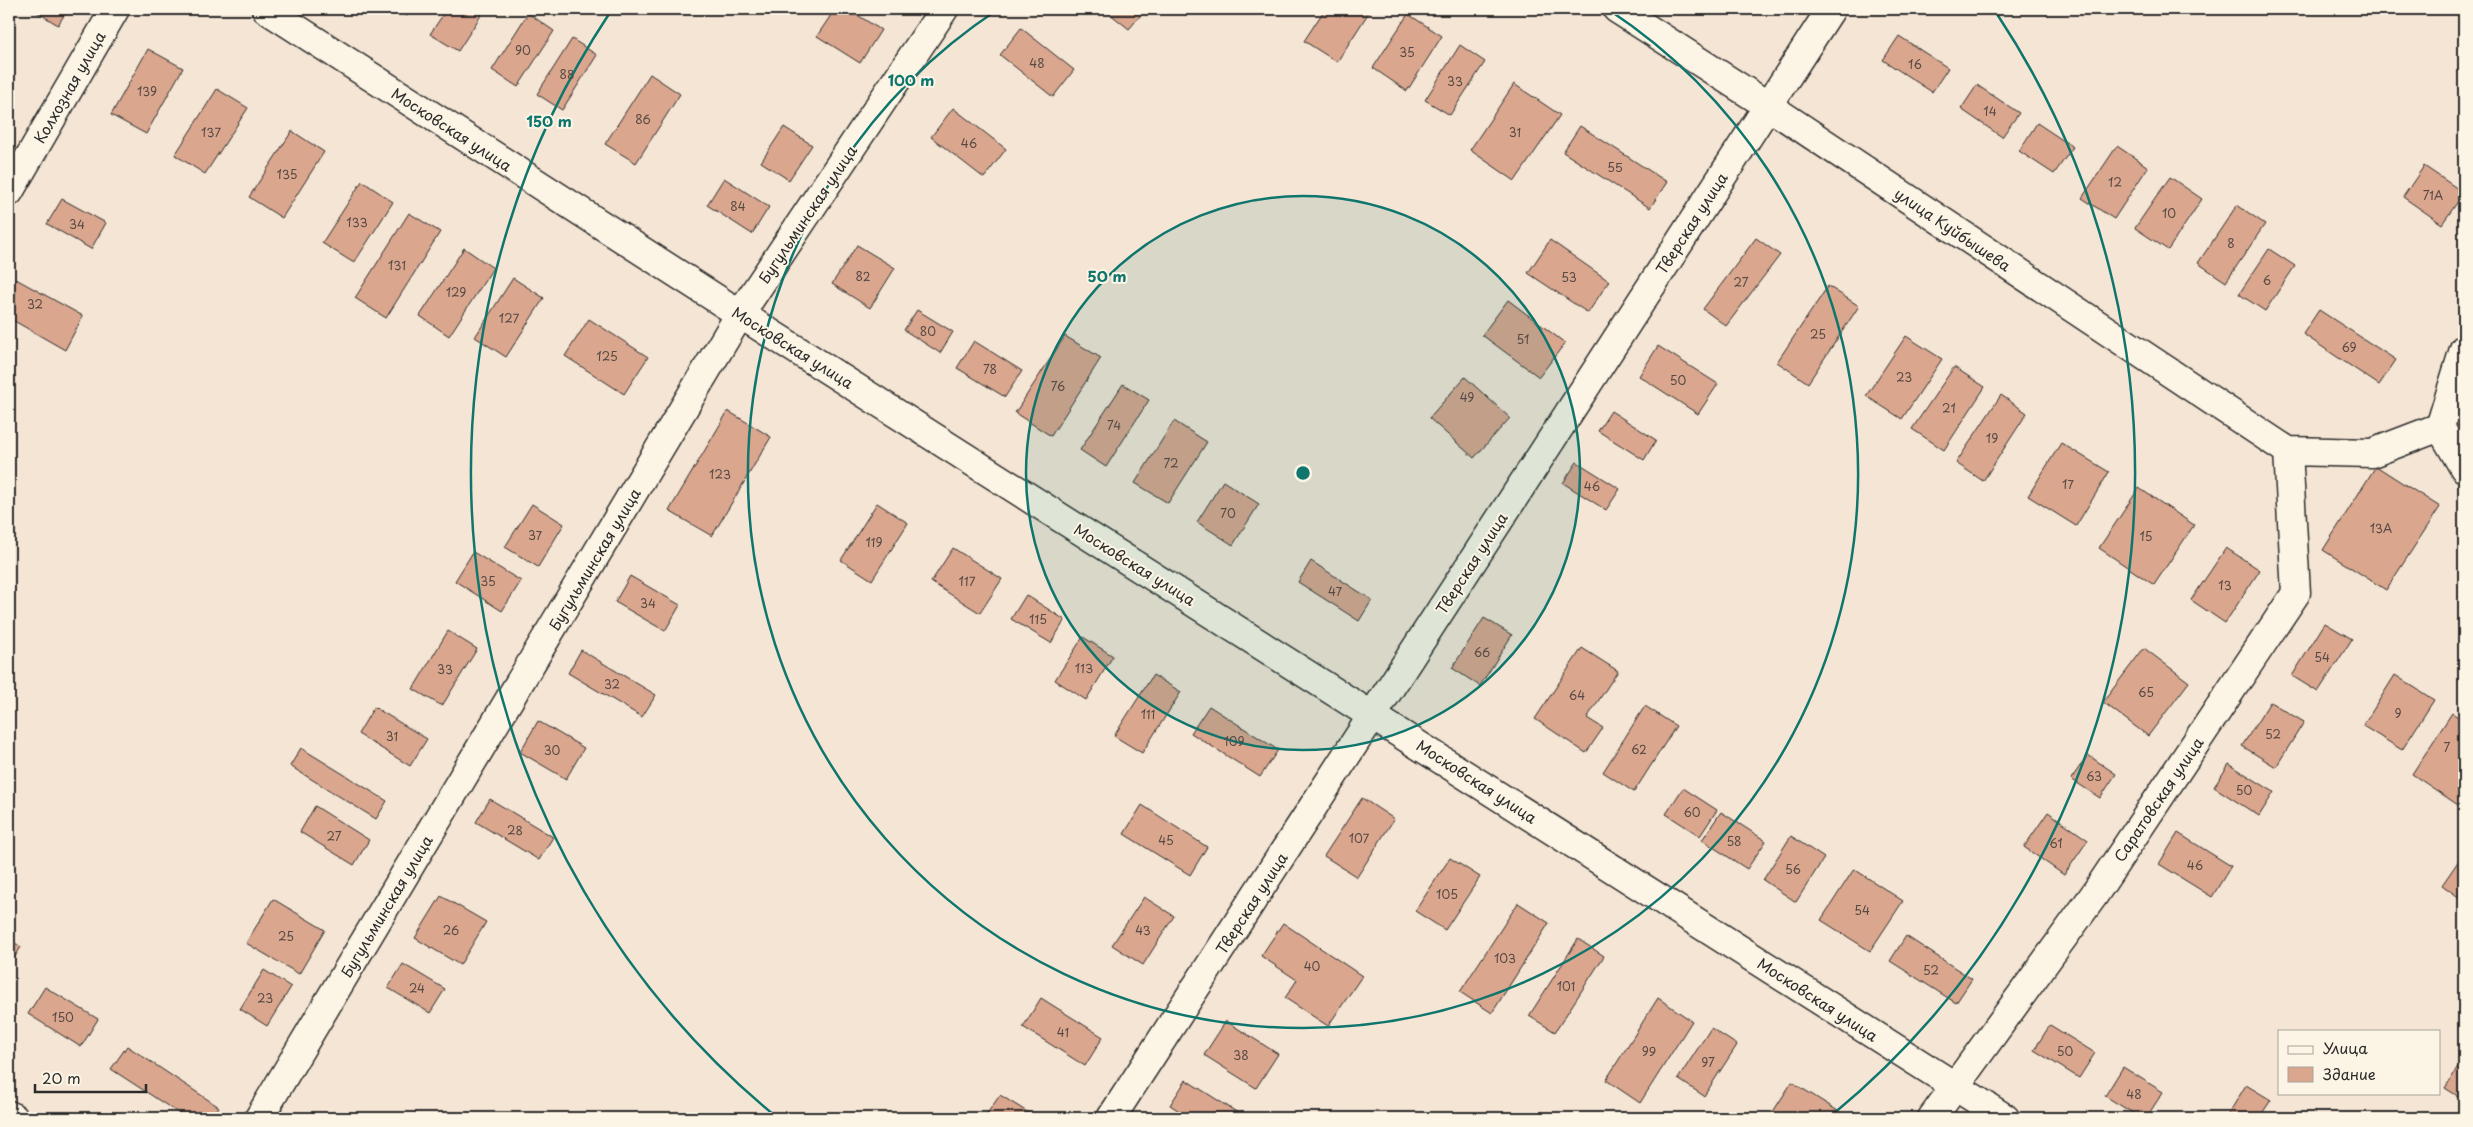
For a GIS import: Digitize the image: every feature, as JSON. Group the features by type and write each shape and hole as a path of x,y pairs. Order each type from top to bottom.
{"street":[{"name":"Колхозная улица","path":"9,192 115,9"},
{"name":"Московская улица","path":"266,9 740,314 1373,714 2005,1118"},
{"name":"Бугульминская улица","path":"259,1118 740,314 944,9"},
{"name":"улица Куйбышева","path":"1617,9 1768,105 2288,451"},
{"name":"Тверская улица","path":"1111,1118 1831,9"},
{"path":"2464,349 2440,427 2464,468"},
{"path":"2288,451 2372,453 2440,427"},
{"name":"Саратовская улица","path":"1932,1118 2094,895 2296,593 2288,451"},
{"path":"9,1115 14,1118"}],"building":[{"path":"32,9 68,9 58,25"},
{"path":"396,9 412,9 407,16"},
{"path":"447,9 485,9 458,51 430,34"},
{"path":"835,9 848,9 881,30 860,63 817,36"},
{"path":"1104,9 1146,9 1129,29"},
{"path":"1325,9 1371,9 1337,62 1304,41"},
{"path":"528,13 554,31 518,87 492,70"},
{"path":"1408,14 1442,36 1407,91 1373,68"},
{"path":"1021,28 1074,70 1053,97 1000,55"},
{"path":"1899,36 1948,68 1932,92 1883,60"},
{"path":"572,39 597,55 562,110 537,94"},
{"path":"1460,45 1485,62 1450,115 1425,100"},
{"path":"148,49 183,68 146,134 111,115"},
{"path":"650,74 680,94 636,163 605,144"},
{"path":"1514,84 1560,115 1515,181 1470,150"},
{"path":"1977,85 2019,113 2002,137 1961,109"},
{"path":"217,89 248,108 205,174 175,155"},
{"path":"953,108 1006,149 984,178 931,137"},
{"path":"2037,123 2073,147 2054,174 2019,151"},
{"path":"1580,126 1667,182 1650,208 1563,152"},
{"path":"784,127 812,145 789,180 761,162"},
{"path":"292,131 324,152 282,218 249,197"},
{"path":"2117,146 2148,167 2114,219 2082,198"},
{"path":"2424,166 2464,193 2442,224 2403,197"},
{"path":"2170,177 2202,199 2168,250 2135,228"},
{"path":"724,178 769,207 752,234 707,205"},
{"path":"362,181 393,202 354,263 322,243"},
{"path":"62,199 106,223 91,249 47,224"},
{"path":"2237,205 2265,224 2226,282 2198,263"},
{"path":"409,213 440,232 386,318 355,298"},
{"path":"1756,238 1780,255 1726,326 1703,309"},
{"path":"1550,240 1609,281 1588,313 1528,273"},
{"path":"857,245 895,268 870,308 832,284"},
{"path":"464,248 493,268 449,336 420,316"},
{"path":"2269,249 2295,266 2265,311 2239,294"},
{"path":"513,278 544,298 506,357 475,337"},
{"path":"16,279 83,316 65,350 9,318 9,292"},
{"path":"1828,286 1859,306 1808,383 1777,362"},
{"path":"1508,300 1565,343 1539,377 1482,335"},
{"path":"917,310 953,332 940,353 904,330"},
{"path":"2319,310 2396,360 2379,385 2303,334"},
{"path":"589,319 648,357 624,394 565,356"},
{"path":"1065,336 1101,358 1051,436 1015,413"},
{"path":"1906,336 1942,359 1902,419 1866,396"},
{"path":"974,341 1022,371 1005,397 957,368"},
{"path":"1658,346 1718,384 1698,414 1639,376"},
{"path":"1954,367 1985,387 1944,450 1912,429"},
{"path":"1465,377 1510,418 1474,458 1429,418"},
{"path":"1123,384 1149,400 1106,467 1080,450"},
{"path":"2001,395 2027,413 1983,481 1956,463"},
{"path":"728,411 771,437 712,536 669,511"},
{"path":"1611,411 1656,440 1644,460 1598,431"},
{"path":"1174,421 1207,442 1168,503 1135,483"},
{"path":"2061,443 2109,472 2076,526 2028,496"},
{"path":"1577,462 1620,489 1606,510 1563,483"},
{"path":"2376,466 2440,507 2386,590 2323,550"},
{"path":"1223,481 1259,504 1233,545 1197,522"},
{"path":"2139,488 2194,525 2154,585 2099,548"},
{"path":"877,503 908,523 872,580 841,560"},
{"path":"532,504 564,524 538,567 505,547"},
{"path":"953,548 1002,579 980,613 931,582"},
{"path":"2226,548 2260,570 2225,623 2191,600"},
{"path":"473,552 521,581 502,611 455,581"},
{"path":"1311,561 1372,600 1359,621 1298,582"},
{"path":"630,576 680,605 665,631 615,602"},
{"path":"1026,595 1065,620 1051,643 1011,619"},
{"path":"1484,618 1512,635 1480,686 1452,668"},
{"path":"2325,623 2352,639 2318,692 2292,676"},
{"path":"448,631 477,649 442,706 413,689"},
{"path":"1083,637 1113,656 1086,700 1055,680"},
{"path":"1582,648 1618,671 1587,718 1603,728 1586,753 1535,719"},
{"path":"2144,648 2189,682 2148,736 2103,702"},
{"path":"581,650 656,695 642,717 568,673"},
{"path":"1153,675 1181,692 1142,753 1114,736"},
{"path":"2395,675 2434,700 2402,750 2363,726"},
{"path":"2270,702 2304,722 2276,767 2242,746"},
{"path":"1209,706 1278,750 1260,777 1191,733"},
{"path":"1645,706 1676,726 1634,792 1603,772"},
{"path":"374,707 427,739 410,766 358,734"},
{"path":"2452,713 2464,721 2464,809 2412,774"},
{"path":"538,721 584,748 566,779 520,752"},
{"path":"301,748 387,801 376,819 290,766"},
{"path":"2088,755 2116,774 2100,798 2071,779"},
{"path":"2229,764 2274,792 2259,816 2214,787"},
{"path":"1683,788 1717,810 1700,836 1666,814"},
{"path":"1362,798 1394,819 1357,877 1324,856"},
{"path":"490,799 553,837 539,860 476,822"},
{"path":"1142,805 1207,847 1190,875 1124,834"},
{"path":"315,806 369,840 354,865 300,832"},
{"path":"1721,812 1766,841 1747,869 1702,840"},
{"path":"2048,812 2088,840 2064,875 2024,847"},
{"path":"2178,833 2231,866 2212,897 2159,864"},
{"path":"1791,836 1824,858 1796,902 1763,880"},
{"path":"2464,853 2464,901 2442,885"},
{"path":"1450,858 1480,877 1445,930 1415,911"},
{"path":"1854,869 1903,901 1870,951 1821,920"},
{"path":"441,896 486,922 460,965 415,938"},
{"path":"1144,897 1174,916 1143,965 1112,945"},
{"path":"273,899 325,930 299,974 246,943"},
{"path":"1518,903 1549,923 1492,1013 1460,992"},
{"path":"1283,923 1362,976 1328,1026 1285,998 1297,980 1261,956"},
{"path":"1906,936 1972,979 1956,1003 1890,961"},
{"path":"9,939 21,947 9,966"},
{"path":"1578,939 1604,956 1555,1032 1529,1016"},
{"path":"403,964 445,989 430,1013 388,988"},
{"path":"264,970 291,987 267,1026 240,1009"},
{"path":"45,987 98,1019 81,1047 28,1014"},
{"path":"1041,998 1103,1037 1085,1066 1023,1027"},
{"path":"1658,998 1692,1021 1640,1103 1606,1080"},
{"path":"1226,1021 1278,1054 1256,1088 1204,1055"},
{"path":"2050,1025 2095,1053 2079,1078 2034,1050"},
{"path":"1711,1028 1737,1045 1704,1096 1678,1079"},
{"path":"127,1046 219,1107 211,1118 186,1118 111,1069"},
{"path":"2464,1058 2464,1100 2445,1088"},
{"path":"2123,1067 2163,1092 2146,1118 2141,1118 2105,1096"},
{"path":"1186,1080 1246,1118 1190,1118 1170,1105"},
{"path":"1792,1082 1849,1118 1769,1118"},
{"path":"2246,1085 2271,1100 2259,1118 2226,1118"},
{"path":"1000,1095 1037,1118 984,1118"}]}
